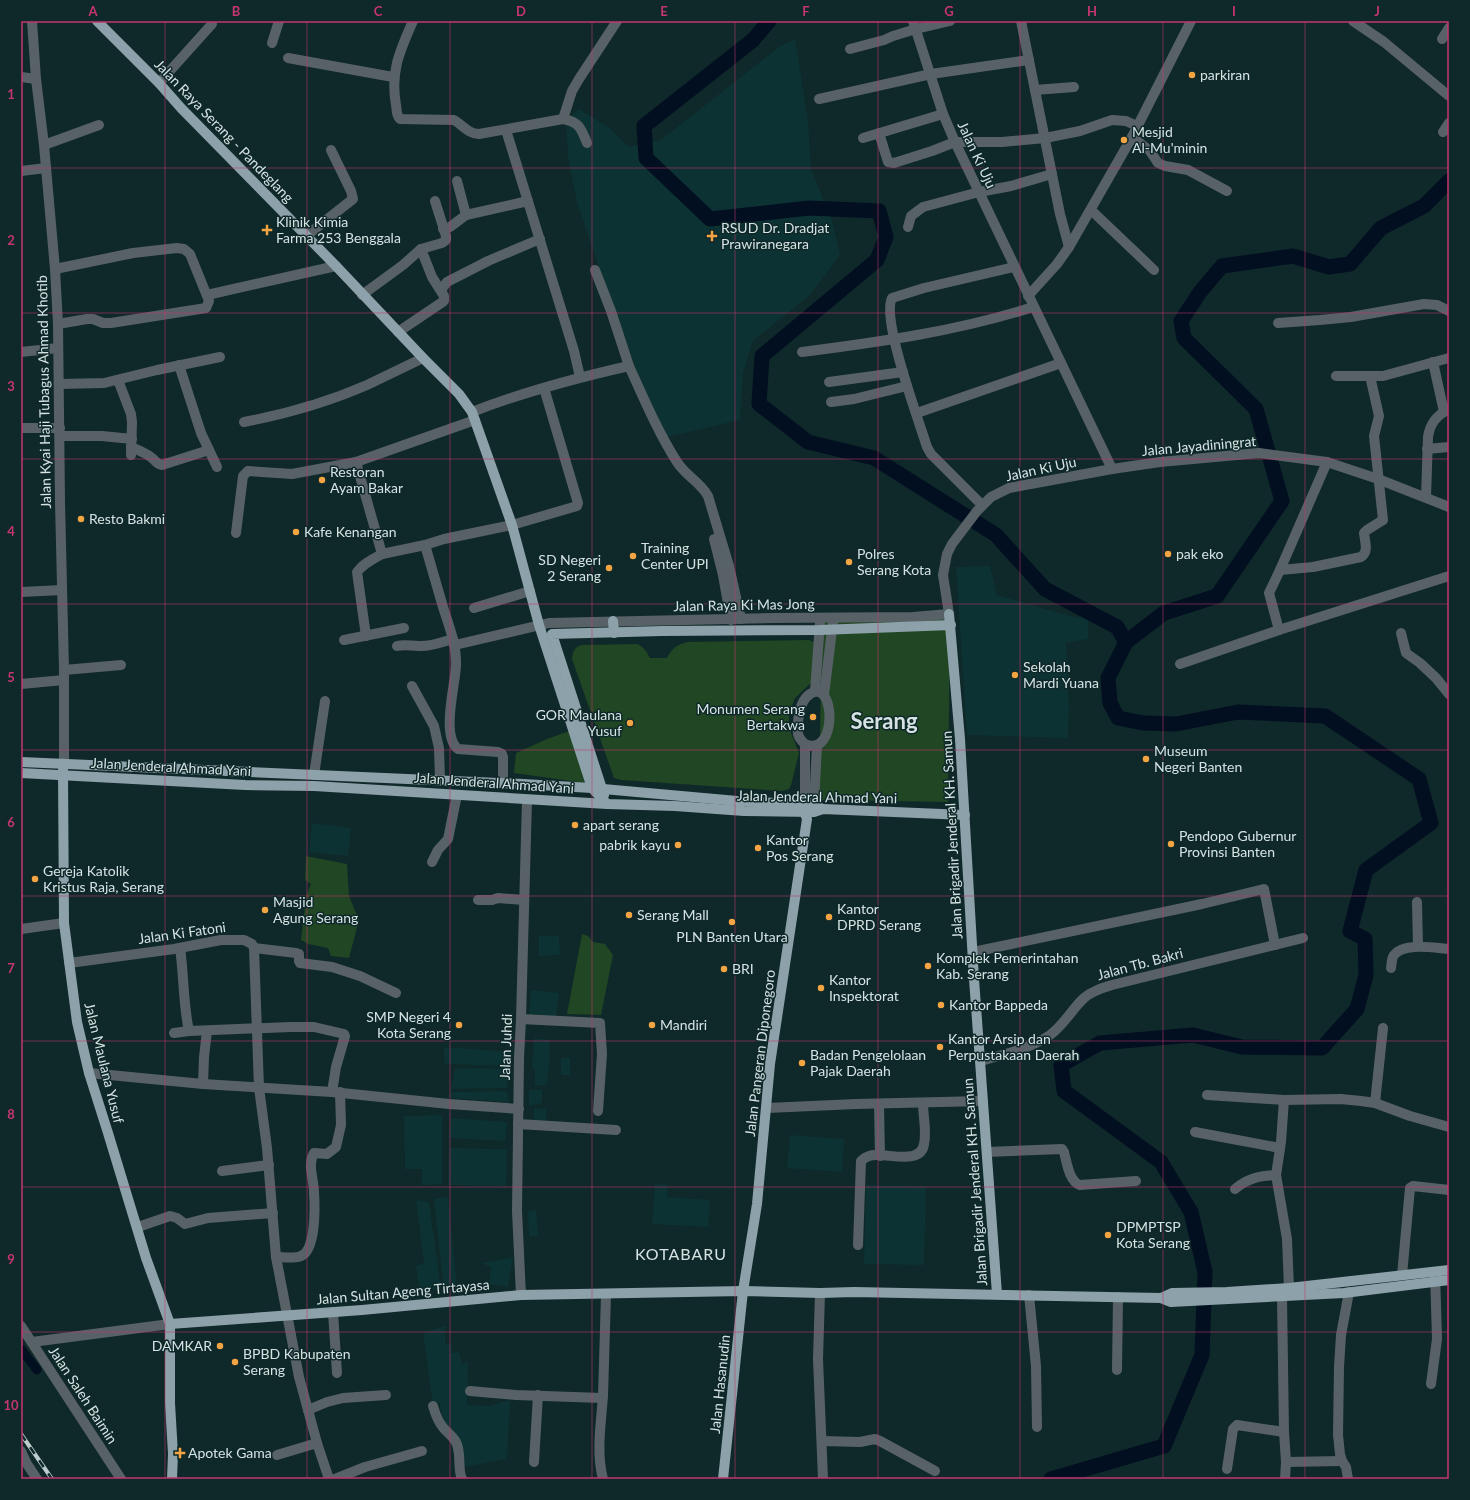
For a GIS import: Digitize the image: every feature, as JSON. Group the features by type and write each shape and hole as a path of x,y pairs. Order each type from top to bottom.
{"main road":[{"name":"Jalan Raya Serang - Pandeglang","path":"97,21 336,266 422,358 459,394 474,416 512,525 540,625 567,697"},
{"name":"Jalan Brigadir Jenderal KH. Samun","path":"949,614 965,815 997,1294"},
{"path":"613,622 614,633"},
{"path":"607,804 597,788 567,697 552,634 832,630 951,625"},
{"name":"Jalan Jenderal Ahmad Yani","path":"21,762 597,788 811,810"},
{"name":"Jalan Maulana Yusuf","path":"64,764 64,923 77,1022 89,1072 138,1227 146,1258 170,1324 170,1403 173,1454 172,1479"},
{"name":"Jalan Jenderal Ahmad Yani","path":"21,773 238,785 314,786 527,800 675,806 744,811 811,810 965,815"},
{"path":"414,792 415,779"},
{"name":"Jalan Pangeran Diponegoro","path":"743,1292 757,1204 770,1064 811,810"},
{"path":"1226,1296 1449,1270"},
{"path":"1226,1296 1282,1297 1349,1292 1449,1280"},
{"name":"Jalan Sultan Ageng Tirtayasa","path":"170,1324 521,1296 743,1292 854,1292 1160,1298 1171,1302 1180,1297 1226,1296"},
{"name":"Jalan Hasanudin","path":"723,1479 743,1292"}],"street":[{"name":"Jalan Kyai Haji Tubagus Ahmad Khotib","path":"32,21 36,79 44,145 55,269 58,324 64,675 64,764"},
{"path":"272,43 279,21"},
{"path":"413,21 400,51 394,77 398,118 402,120 454,120 472,134 506,130 535,123 563,119 573,121 578,124 587,143"},
{"path":"563,119 572,91 617,21"},
{"path":"850,49 884,40 915,25 950,21"},
{"path":"1021,21 1060,214 1069,247"},
{"path":"1028,296 1057,264 1091,210 1132,137 1191,21"},
{"path":"1354,21 1390,46 1449,96"},
{"path":"159,83 212,24"},
{"name":"Jalan Ki Uju","path":"915,25 954,142 1112,469 1009,488 991,497 979,508 952,544 947,554 943,575 949,614"},
{"path":"1442,39 1449,28"},
{"path":"288,58 394,77"},
{"path":"819,99 931,74 1029,60"},
{"path":"21,77 36,79"},
{"path":"1035,90 1074,87"},
{"path":"863,138 944,114"},
{"path":"879,133 888,162 891,163 932,151 954,142 1002,142 1045,138 1080,131 1112,120 1126,121 1137,126"},
{"path":"44,145 99,125"},
{"path":"506,130 574,351 580,377"},
{"path":"1132,137 1143,144 1158,163 1165,166 1188,170 1227,191"},
{"path":"306,236 353,199 351,191 331,150"},
{"path":"21,171 46,168"},
{"path":"908,227 911,216 923,207 979,192 1012,186 1052,174"},
{"path":"457,181 466,215"},
{"path":"362,294 403,265 421,249 442,243 446,240 435,200"},
{"path":"443,229 450,227 466,215 528,200"},
{"path":"1091,210 1154,270"},
{"path":"441,290 447,282 488,261 540,239"},
{"path":"55,269 133,254 177,248 184,249 190,254 209,301 206,308 111,324 102,323 93,319 58,324"},
{"path":"398,332 444,301 444,296 432,277 421,249"},
{"path":"207,295 336,266"},
{"path":"979,508 931,454 903,372 894,339 889,306 892,298 924,288 1014,267"},
{"path":"595,270 611,310 629,366 651,414 678,464 703,488 708,496 707,510 736,619"},
{"path":"1278,323 1351,317 1424,304 1437,305 1449,311"},
{"path":"802,352 894,339 969,325 1034,307"},
{"path":"21,352 58,348"},
{"path":"60,384 104,383 220,357"},
{"path":"244,422 282,414 342,395 367,385 422,358"},
{"path":"1336,376 1383,376 1449,358"},
{"path":"1426,497 1428,437 1432,423 1446,410 1433,362"},
{"path":"917,413 1061,364"},
{"path":"179,365 201,434 217,466"},
{"path":"236,533 243,476 248,471 292,474 356,462 474,416 507,398 580,377 629,366"},
{"path":"829,382 903,372"},
{"path":"1280,570 1313,567 1361,557 1367,550 1364,533 1383,520 1374,436 1379,416 1370,376"},
{"path":"118,380 131,414 131,447"},
{"path":"831,402 854,399 907,386"},
{"path":"366,636 357,572 362,566 372,559 382,554 512,525 578,505 544,388"},
{"path":"21,428 102,436 140,451 162,466 209,450"},
{"path":"1427,449 1449,447"},
{"name":"Jalan Jayadiningrat","path":"1112,469 1160,462 1259,453 1327,462 1378,479 1449,507"},
{"path":"356,462 382,554"},
{"path":"1279,630 1269,593 1327,462"},
{"path":"425,544 454,642 456,665 450,709 452,741 458,750 498,752 502,754 503,783"},
{"path":"1180,664 1279,630 1449,576"},
{"path":"21,592 62,590"},
{"path":"474,608 530,591"},
{"name":"Jalan Raya Ki Mas Jong","path":"397,646 426,646 454,642 549,623 913,617 949,614"},
{"path":"819,693 804,699 801,706 798,734 800,739 809,746 817,745 823,741 827,735 828,705 819,693 820,618"},
{"path":"819,693 832,630 833,618"},
{"path":"344,640 404,628"},
{"path":"1401,633 1406,653 1420,663 1436,678 1449,694"},
{"path":"21,684 121,665"},
{"path":"412,686 434,726 439,748 440,780"},
{"path":"314,775 325,701"},
{"path":"805,744 811,810"},
{"path":"811,810 817,745"},
{"path":"432,862 438,850 448,839 457,795"},
{"name":"Jalan Juhdi","path":"521,1296 517,1211 518,1124 527,800"},
{"path":"973,952 1202,904 1264,889 1275,945"},
{"path":"478,900 492,900 498,898 524,900"},
{"path":"1417,902 1418,946"},
{"path":"21,929 64,923"},
{"name":"Jalan Tb. Bakri","path":"981,1061 1037,1044 1052,1034 1084,998 1095,991 1120,983 1303,938"},
{"name":"Jalan Ki Fatoni","path":"69,963 180,948 221,940 244,940 252,944 254,948 299,954 300,963 332,967 360,976 396,993"},
{"path":"1391,968 1392,957 1397,952 1418,946 1449,949"},
{"path":"180,948 184,977 186,1015 189,1031"},
{"path":"254,948 256,1028 260,1088 269,1165 276,1257 299,1377 328,1479"},
{"path":"521,1019 600,1023 602,1054 598,1111"},
{"path":"174,1033 206,1030 314,1027 344,1034 345,1036 336,1067 336,1092 341,1125 336,1147 327,1154 314,1153 310,1159 314,1191 314,1228 308,1251 300,1257 276,1257"},
{"path":"1375,1103 1383,1028"},
{"path":"203,1084 206,1030"},
{"path":"89,1072 203,1084 336,1092 449,1104 519,1109"},
{"path":"1207,1095 1284,1100 1341,1099 1375,1103 1410,1116 1449,1127"},
{"path":"1284,1100 1276,1175 1287,1239 1289,1288"},
{"path":"766,1108 983,1101"},
{"path":"858,1245 861,1161 870,1155 907,1156 917,1155 921,1152 924,1146 925,1136 923,1103"},
{"path":"879,1104 880,1156"},
{"path":"518,1124 616,1130"},
{"path":"1195,1132 1280,1148"},
{"path":"987,1152 1062,1149 1073,1181 1077,1184 1136,1181"},
{"path":"222,1171 269,1165"},
{"path":"1235,1189 1249,1179 1260,1176 1276,1175"},
{"path":"1402,1275 1410,1188 1414,1186 1449,1190"},
{"path":"138,1227 170,1216 177,1218 185,1224 208,1218 273,1213"},
{"path":"1431,1384 1437,1339 1435,1271"},
{"path":"1348,1479 1346,1467 1342,1461 1338,1435 1341,1335 1349,1292"},
{"path":"820,1293 818,1359 823,1479"},
{"path":"603,1479 601,1472 599,1430 602,1398 606,1295"},
{"path":"1029,1295 1036,1366 1037,1427"},
{"path":"1117,1370 1118,1297"},
{"path":"1282,1297 1284,1432 1286,1462 1285,1479"},
{"path":"333,1312 337,1373"},
{"path":"32,1342 170,1324"},
{"name":"Jalan Saleh Baimin","path":"21,1326 121,1479"},
{"path":"470,1391 516,1395 602,1398"},
{"path":"308,1410 327,1402 344,1398 386,1395"},
{"path":"534,1462 538,1396"},
{"path":"434,1406 441,1426 456,1442 459,1451 460,1475 462,1479"},
{"path":"1227,1469 1233,1429 1237,1425 1284,1432"},
{"path":"822,1441 880,1440 935,1471"},
{"path":"277,1455 317,1443"},
{"path":"21,1451 27,1464 37,1479"},
{"path":"335,1479 365,1467 422,1451"},
{"path":"1286,1462 1342,1461"}],"shaded area":[{"name":"RSUD Dr. Dradjat Prawiranegara","path":"795,39 808,121 811,170 831,217 840,255 810,295 753,341 743,373 740,420 667,437 643,387 607,291 577,202 568,157 566,119 579,109 608,127 629,147 661,140 779,47"},
{"name":"Sekolah Mardi Yuana","path":"990,566 997,595 1070,616 1088,619 1088,639 1066,643 1069,708 1068,738 967,735 956,567"},
{"path":"312,823 351,828 348,856 309,852"},
{"path":"539,936 559,936 560,955 539,956"},
{"path":"531,990 559,993 556,1017 529,1015"},
{"path":"534,1038 550,1040 547,1085 535,1085 535,1069 532,1069"},
{"path":"443,1047 512,1052 510,1066 445,1064"},
{"path":"561,1058 570,1058 570,1075 561,1075"},
{"path":"455,1068 509,1069 507,1088 451,1089"},
{"path":"529,1090 542,1090 542,1103 529,1106"},
{"path":"507,1091 509,1102 449,1098 450,1092"},
{"path":"534,1108 546,1109 546,1123 534,1121"},
{"path":"442,1115 442,1184 422,1185 422,1169 405,1169 404,1116"},
{"path":"451,1118 507,1122 505,1141 449,1138"},
{"path":"790,1135 844,1139 842,1172 787,1168"},
{"path":"449,1148 507,1149 506,1186 448,1185"},
{"path":"655,1184 668,1185 667,1197 710,1200 708,1227 652,1224"},
{"path":"866,1185 926,1186 924,1265 864,1264"},
{"path":"448,1197 457,1287 444,1291 434,1199"},
{"path":"416,1200 429,1202 441,1289 420,1290 416,1266 424,1263"},
{"path":"536,1210 538,1236 529,1236 528,1211"},
{"path":"513,1257 508,1287 489,1284 491,1267 481,1263"},
{"path":"445,1326 445,1344 452,1343 451,1353 459,1352 462,1364 468,1362 467,1405 489,1406 510,1400 507,1459 464,1467 443,1421 439,1402 433,1405 423,1332"}],"green space":[{"path":"822,617 950,618 948,802 819,800"},
{"path":"809,640 816,645 812,682 795,698 789,717 789,728 799,753 789,789 782,791 621,780 614,778 572,659 573,652 577,647 581,645 637,644 645,650 650,658 667,658 675,647 687,642"},
{"path":"572,730 585,783 514,773 516,753"},
{"path":"306,856 347,864 349,896 359,920 349,958 331,956 328,948 308,944 301,940 306,896 311,884 305,880"},
{"path":"582,934 588,936 593,942 605,944 613,955 601,1015 567,1014"}],"waterway":[{"path":"769,21 753,40 644,126 646,158 710,219 809,208 879,211 886,237 877,260 762,356 759,404 808,442 874,458 996,535 1045,589 1117,627 1126,642 1108,678 1110,703 1118,718 1143,723 1176,724 1238,712 1325,716 1419,779 1431,823 1366,870 1350,931 1365,939 1366,975 1357,1009 1322,1048 1242,1047 1193,1035 1100,1043 1061,1065 1064,1091 1161,1162 1191,1212 1205,1272 1202,1355 1164,1446 1051,1479"},
{"path":"1126,642 1164,613 1217,596 1282,501 1256,409 1184,338 1181,321 1200,292 1222,266 1293,256 1329,267 1350,264 1381,228 1424,206 1449,181"},
{"path":"21,1349 37,1370"}],"railway":[{"path":"21,1434 52,1479"}],"place":[{"name":"parkiran","path":"1192,75"},
{"name":"Mesjid Al-Mu'minin","path":"1124,140"},
{"name":"Klinik Kimia Farma 253 Benggala","path":"267,230"},
{"name":"RSUD Dr. Dradjat Prawiranegara","path":"712,236"},
{"name":"Restoran Ayam Bakar","path":"322,480"},
{"name":"Resto Bakmi","path":"81,519"},
{"name":"Kafe Kenangan","path":"296,532"},
{"name":"pak eko","path":"1168,554"},
{"name":"Training Center UPI","path":"633,556"},
{"name":"Polres Serang Kota","path":"849,562"},
{"name":"SD Negeri 2 Serang","path":"609,568"},
{"name":"Sekolah Mardi Yuana","path":"1015,675"},
{"name":"Monumen Serang Bertakwa","path":"813,717"},
{"name":"GOR Maulana Yusuf","path":"630,723"},
{"name":"Museum Negeri Banten","path":"1146,759"},
{"name":"apart serang","path":"575,825"},
{"name":"Pendopo Gubernur Provinsi Banten","path":"1171,844"},
{"name":"pabrik kayu","path":"678,845"},
{"name":"Kantor Pos Serang","path":"758,848"},
{"name":"Gereja Katolik Kristus Raja, Serang","path":"35,879"},
{"name":"Masjid Agung Serang","path":"265,910"},
{"name":"Serang Mall","path":"629,915"},
{"name":"Kantor DPRD Serang","path":"829,917"},
{"name":"PLN Banten Utara","path":"732,922"},
{"name":"Komplek Pemerintahan Kab. Serang","path":"928,966"},
{"name":"BRI","path":"724,969"},
{"name":"Kantor Inspektorat","path":"821,988"},
{"name":"Kantor Bappeda","path":"941,1005"},
{"name":"SMP Negeri 4 Kota Serang","path":"459,1025"},
{"name":"Mandiri","path":"652,1025"},
{"name":"Kantor Arsip dan Perpustakaan Daerah","path":"940,1047"},
{"name":"Badan Pengelolaan Pajak Daerah","path":"802,1063"},
{"name":"DPMPTSP Kota Serang","path":"1108,1235"},
{"name":"DAMKAR","path":"220,1346"},
{"name":"BPBD Kabupaten Serang","path":"235,1362"},
{"name":"Apotek Gama","path":"180,1453"}],"district":[{"name":"Serang","path":"884,721"},
{"name":"KOTABARU","path":"681,1254"}]}
